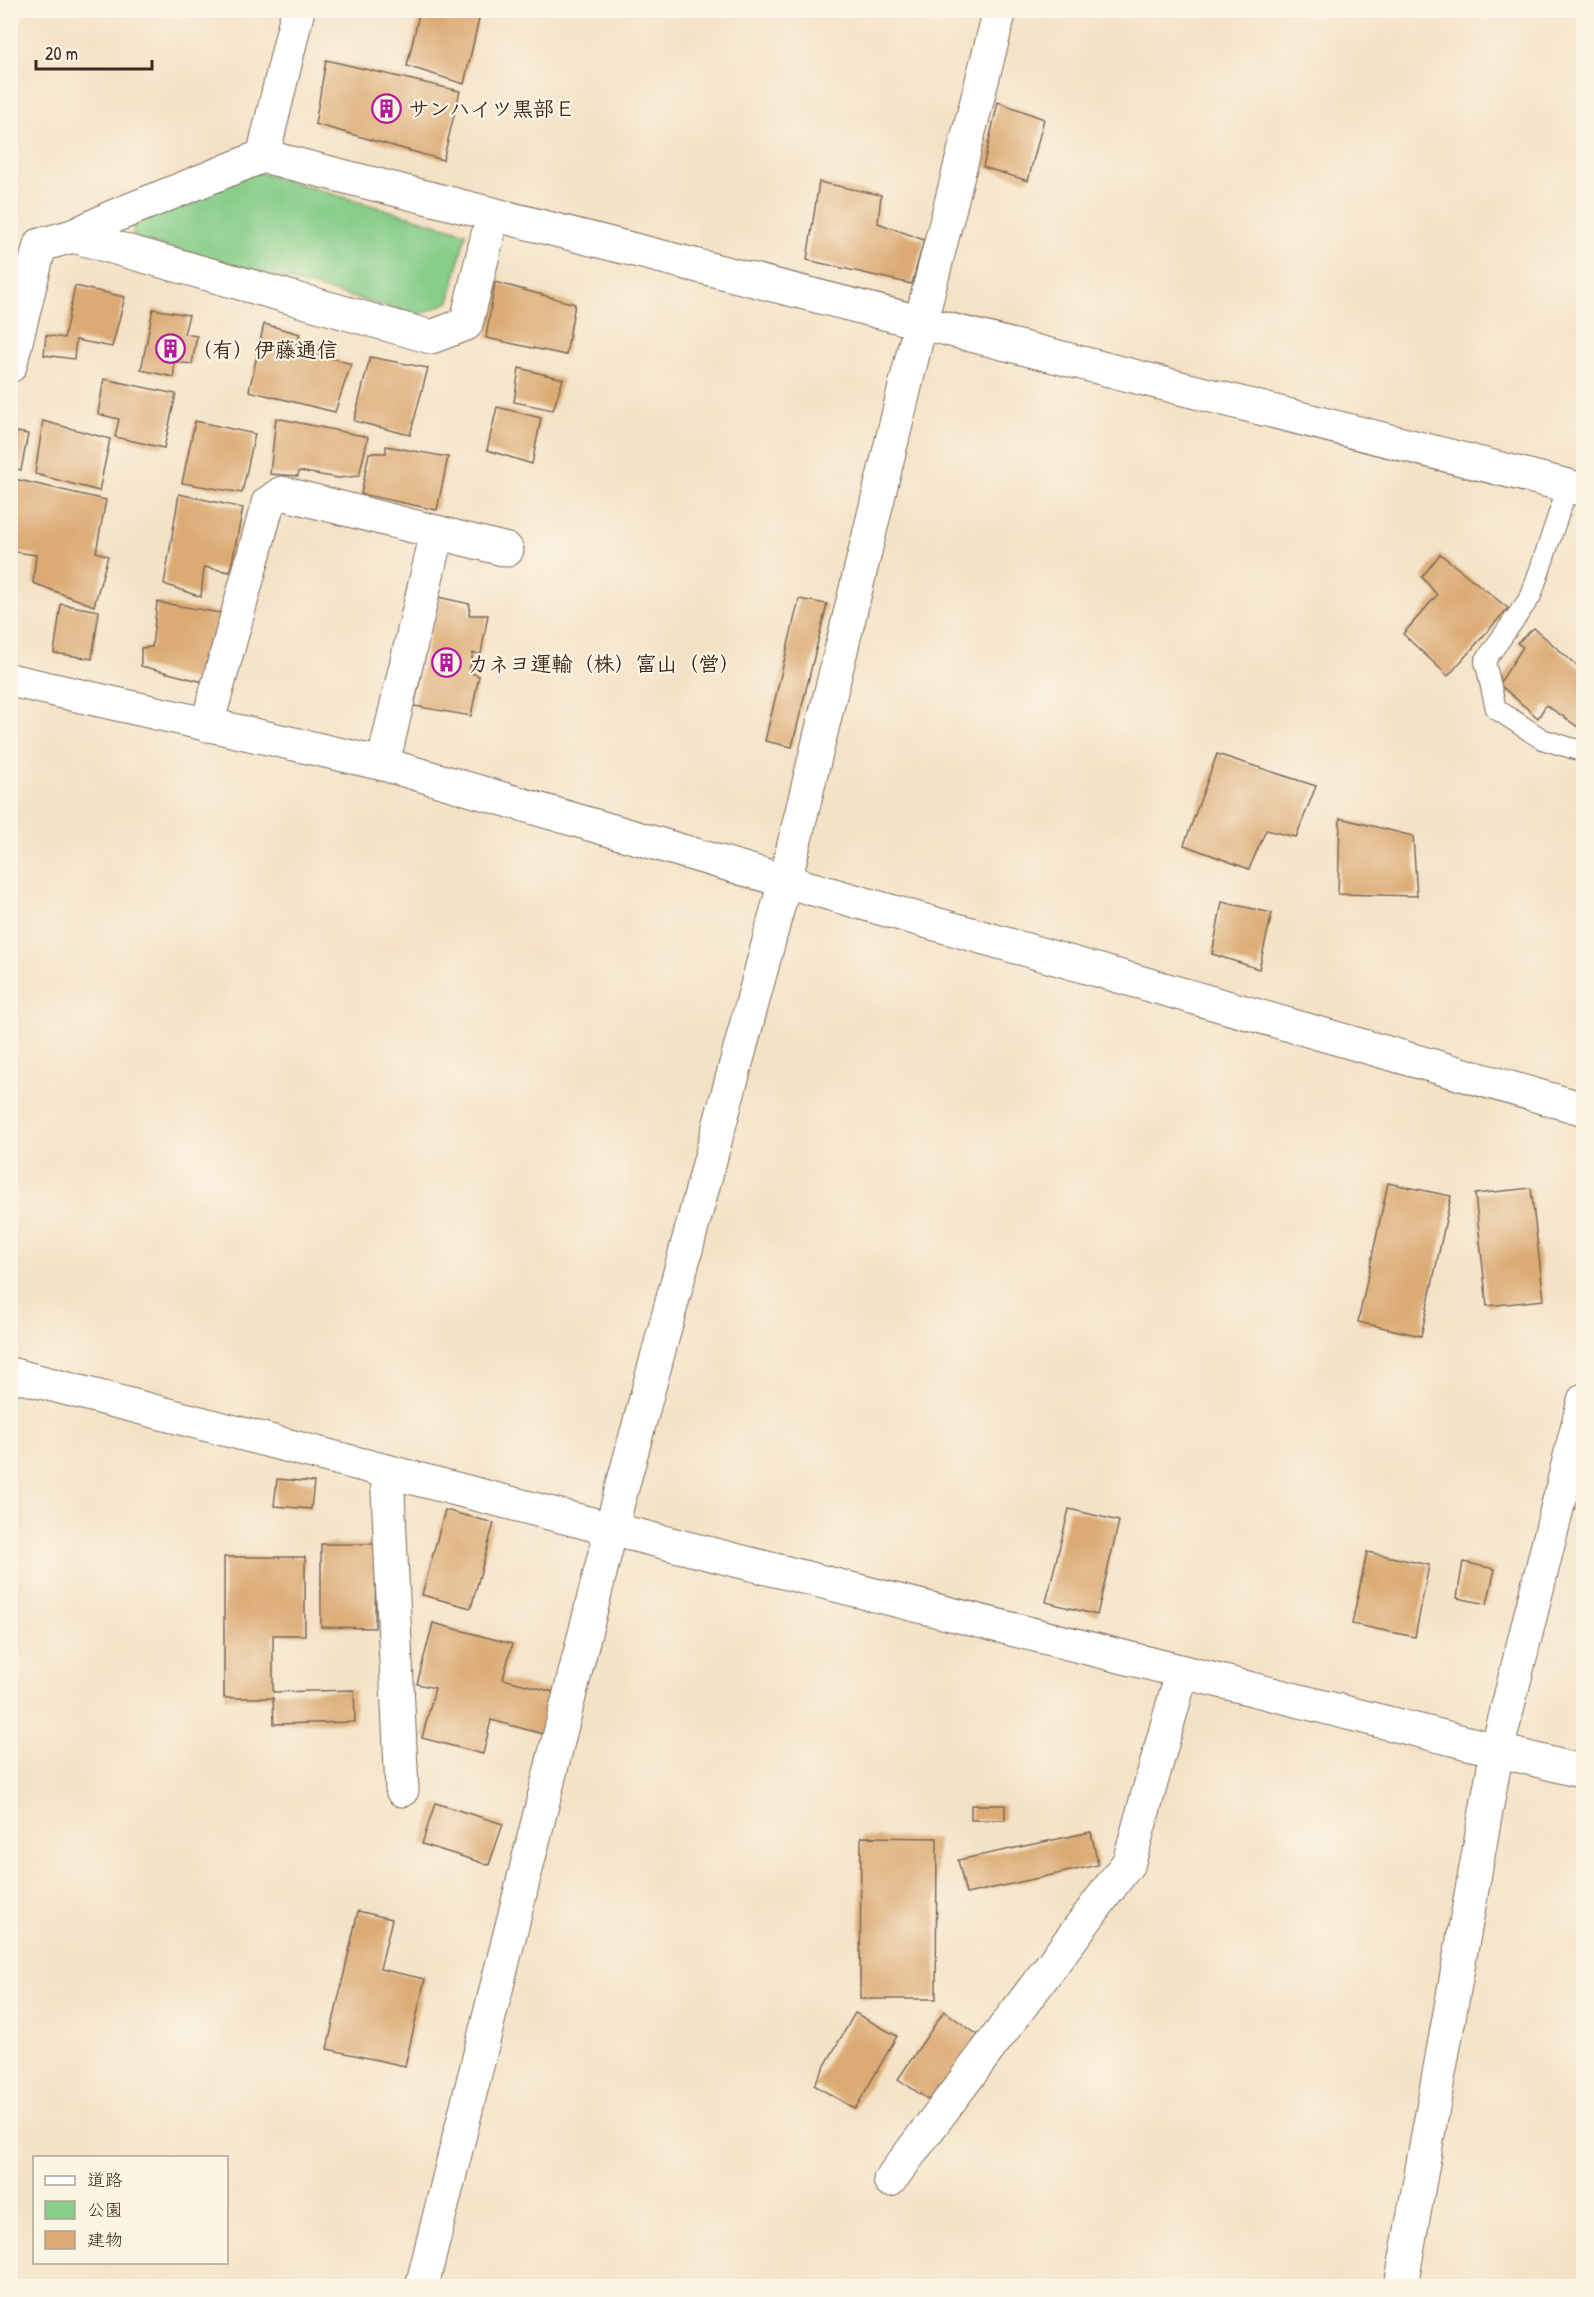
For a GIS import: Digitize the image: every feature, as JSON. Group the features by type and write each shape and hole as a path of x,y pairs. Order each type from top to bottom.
{"street":[{"path":"263,156 298,10"},
{"path":"422,2286 611,1529 785,881 921,321 1000,10"},
{"path":"10,366 40,245 72,236 112,217 263,156 1576,488"},
{"path":"72,236 431,337 466,324 494,214"},
{"path":"207,725 268,503 282,493 507,550"},
{"path":"383,764 437,532"},
{"path":"10,680 383,764 1584,1109"},
{"path":"10,1374 611,1529 1584,1772"},
{"path":"1401,2286 1497,1750 1584,1400"},
{"path":"387,1471 402,1790"},
{"path":"890,2180 1129,1862 1182,1672"}],"lane":[{"path":"1576,488 1531,596 1485,661 1496,709 1542,739 1584,752"}],"green space":[{"path":"257,172 466,233 449,302 418,315 133,238 134,223"}],"building":[{"path":"420,10 481,10 464,84 407,66"},
{"name":"サンハイツ黒部Ｅ","path":"326,60 460,91 443,160 315,124"},
{"path":"998,102 1044,119 1028,181 983,167"},
{"path":"819,182 881,195 878,223 924,240 912,284 807,260"},
{"path":"495,282 575,304 566,355 486,338"},
{"path":"75,286 125,297 112,347 76,340 74,359 44,355 46,335 64,338"},
{"name":"（有）伊藤通信","path":"153,309 189,315 184,334 197,336 192,364 174,362 174,377 141,370"},
{"path":"264,324 300,334 295,347 351,364 335,412 249,391"},
{"path":"370,357 428,368 410,435 354,421"},
{"path":"519,368 563,379 553,410 514,402"},
{"path":"104,379 176,394 164,448 115,437 119,419 98,414"},
{"path":"497,407 541,418 532,464 487,450"},
{"path":"276,418 368,437 359,476 338,478 299,471 298,476 270,474"},
{"path":"43,421 110,439 99,491 35,474"},
{"path":"195,421 255,434 242,493 182,483"},
{"path":"17,432 28,434 21,470 10,467 10,457"},
{"path":"386,446 448,457 437,510 361,494 369,453 386,453"},
{"path":"10,478 106,500 96,552 108,556 94,606 33,583 36,555 10,551"},
{"path":"179,494 243,508 230,572 204,567 201,597 164,584"},
{"path":"1440,554 1508,608 1448,676 1403,634 1437,595 1422,577"},
{"name":"カネヨ運輸（株）富山（営）","path":"438,597 470,604 469,615 488,615 481,654 473,653 469,672 479,676 471,716 414,706"},
{"path":"799,599 827,604 792,747 765,741"},
{"path":"157,602 221,613 203,682 141,666 141,648 152,647"},
{"path":"61,604 99,611 92,659 54,653"},
{"path":"1534,628 1584,672 1584,731 1546,705 1538,718 1499,684 1523,647 1517,643"},
{"path":"1217,754 1316,786 1296,837 1266,830 1249,869 1184,845"},
{"path":"1340,818 1413,836 1417,896 1338,894"},
{"path":"1222,902 1272,913 1259,969 1212,954"},
{"path":"1388,1183 1451,1196 1421,1336 1358,1322"},
{"path":"1531,1188 1544,1300 1487,1306 1475,1194"},
{"path":"277,1479 314,1482 311,1509 274,1506"},
{"path":"1069,1509 1119,1521 1097,1615 1046,1602"},
{"path":"445,1510 494,1523 471,1608 422,1595"},
{"path":"321,1544 376,1544 375,1628 321,1627"},
{"path":"1367,1552 1429,1565 1415,1637 1352,1624"},
{"path":"224,1557 305,1557 305,1635 273,1635 273,1692 354,1690 355,1722 274,1724 273,1698 224,1698"},
{"path":"1463,1562 1495,1569 1487,1604 1457,1598"},
{"path":"433,1623 512,1644 503,1679 558,1693 547,1735 491,1720 483,1754 422,1738 435,1688 417,1684"},
{"path":"435,1803 503,1824 489,1865 422,1844"},
{"path":"971,1805 1005,1805 1005,1820 971,1820"},
{"path":"1091,1832 1098,1865 966,1894 958,1860"},
{"path":"861,1837 937,1838 936,1999 860,1999"},
{"path":"358,1911 392,1919 380,1969 425,1979 405,2066 327,2049"},
{"path":"944,2011 978,2035 932,2102 898,2079"},
{"path":"855,2013 897,2036 855,2109 814,2085"}],"place":[{"name":"サンハイツ黒部Ｅ","path":"387,108"},
{"name":"（有）伊藤通信","path":"170,349"},
{"name":"カネヨ運輸（株）富山（営）","path":"447,663"}]}
